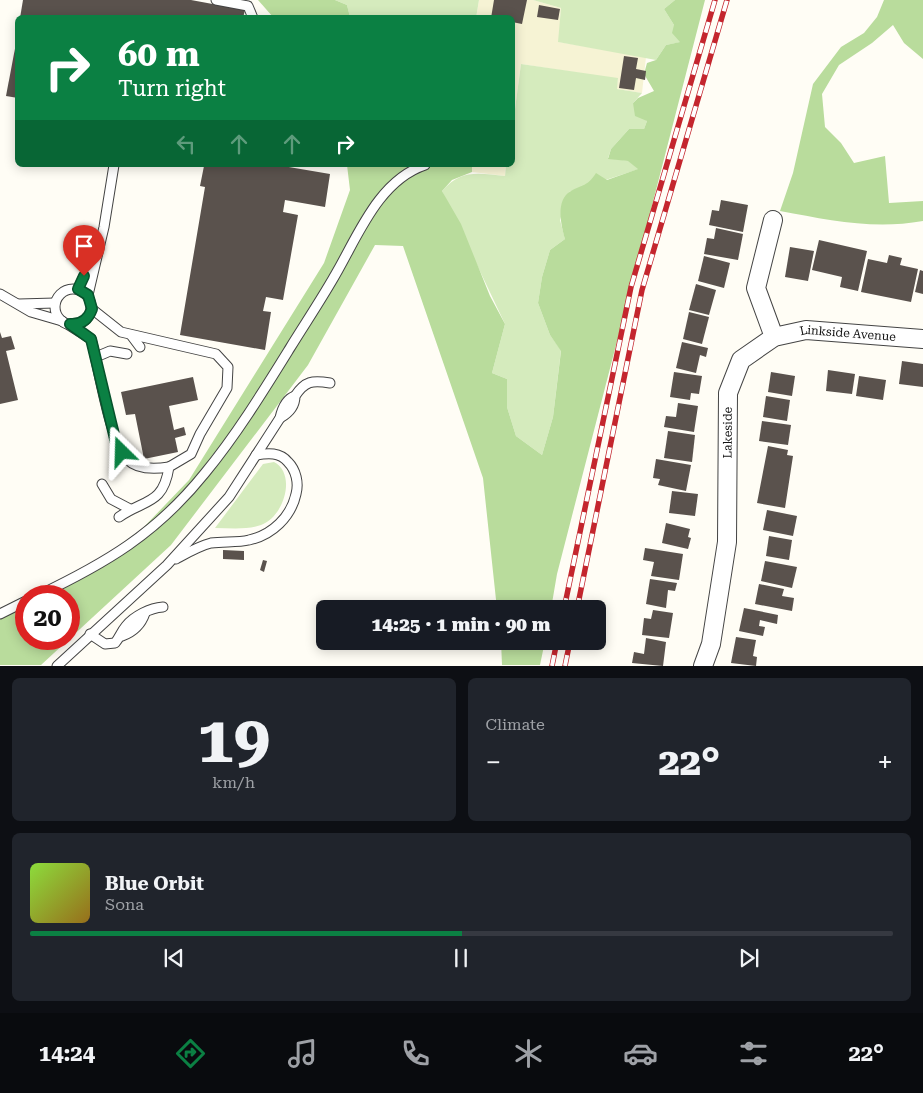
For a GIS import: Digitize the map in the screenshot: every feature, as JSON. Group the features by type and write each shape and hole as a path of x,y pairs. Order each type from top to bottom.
{"street":[{"path":"773,220 756,288 774,337"},
{"name":"Linkside Avenue","path":"774,337 806,330 923,339"},
{"name":"Lakeside","path":"703,666 711,644 727,542 728,393 741,360 774,337"}],"lane":[{"path":"216,0 248,6 252,15"},
{"path":"88,295 78,289 66,290 61,293 55,303 56,313 66,323 91,339 116,443 129,461 146,468 169,467 191,454 226,388 228,368 216,354 121,332 92,309 88,295 114,167"},
{"path":"60,585 97,567 151,530 180,502 206,472 290,348 337,271 359,229 377,204 406,174 420,167"},
{"path":"78,289 98,250"},
{"path":"0,294 31,312 66,323 81,323 86,320 92,309"},
{"path":"16,304 55,303"},
{"path":"131,335 140,347"},
{"path":"96,357 110,351 127,354"},
{"path":"57,666 167,564 229,497 280,418 282,410 290,398 295,396 308,382 313,380 330,383"},
{"path":"200,434 201,423"},
{"path":"167,564 210,544 251,540 269,532 283,520 296,498 298,489 294,470 288,460 277,454 256,455"},
{"path":"119,517 130,509 149,503 161,491 167,480 169,467"},
{"path":"102,484 111,499 130,509"},
{"path":"0,614 15,606"},
{"path":"90,634 105,644 115,643 142,622 145,614 154,608 163,607"}],"shaded area":[{"path":"479,0 533,0 561,8 559,42 646,57 642,93 616,89 618,79 521,64 515,109 515,15 476,15"},
{"path":"472,167 506,167 505,176 472,172"}],"green space":[{"path":"258,0 335,0 347,5 350,15 271,15"},
{"path":"335,0 479,0 476,15 350,15 347,5"},
{"path":"533,0 675,0 664,9 674,25 681,42 666,45 656,60 558,42 561,8"},
{"path":"675,0 705,0 557,574 553,600 496,600 483,478 403,246 375,245 308,365 171,545 80,629 80,585 63,585 142,529 189,480 324,263 350,190 347,167 472,167 472,172 452,180 442,191 461,224 490,296 505,324 492,373 507,379 507,407 516,436 542,455 553,417 561,351 550,335 538,303 542,277 550,250 565,239 560,213 561,206 566,195 587,183 596,173 607,180 638,169 628,161 608,159 611,149 629,129 644,129 647,121 635,116 633,103 638,98 654,91 644,74 647,63 656,60 666,45 680,42 672,33 674,25 664,9"},
{"path":"884,0 923,0 923,59 904,43 893,25 872,43 839,65 822,94 825,127 841,143 854,163 885,156 889,203 923,201 923,221 905,224 851,223 780,211 793,173 813,84 841,47 864,33 877,17"},
{"path":"521,64 618,78 617,89 642,93 633,103 647,121 644,129 629,129 611,149 608,158 629,161 639,169 569,192 560,220 565,239 550,250 542,277 538,303 550,335 561,350 553,417 542,455 516,436 507,407 507,379 492,373 505,324 442,191 456,179 463,176 478,174 505,176 506,167 515,167 515,109"},
{"path":"274,462 281,468 285,476 286,485 285,495 276,513 269,520 256,527 215,528 263,464"},
{"path":"15,608 15,650 57,650 41,665 0,665 0,615"},
{"path":"501,650 543,650 540,665 502,665"}],"building":[{"path":"23,0 191,0 245,10 244,15 20,15"},
{"path":"494,0 527,0 522,24 515,23 515,15 492,15"},
{"path":"539,5 560,9 558,20 537,17"},
{"path":"15,49 15,98 6,96"},
{"path":"624,56 638,58 636,69 646,71 645,80 636,78 634,90 619,88"},
{"path":"204,167 289,167 330,174 325,207 285,200 283,212 298,215 283,300 266,297 263,311 271,312 265,350 180,335 205,187 200,186"},
{"path":"721,200 748,205 743,232 709,225 712,210 719,211"},
{"path":"716,228 743,234 738,260 704,254 707,238 714,239"},
{"path":"819,240 867,251 858,291 840,287 842,277 812,270"},
{"path":"790,247 814,251 808,281 785,277"},
{"path":"889,255 902,258 900,265 918,269 911,302 861,292 868,259 887,263"},
{"path":"704,256 730,263 724,288 698,281"},
{"path":"920,270 923,271 923,294 915,292"},
{"path":"696,284 716,290 709,315 689,310"},
{"path":"689,312 709,317 702,344 683,339"},
{"path":"0,332 2,338 11,336 15,349 6,351 18,400 0,404"},
{"path":"682,342 708,348 706,357 700,355 696,373 676,368"},
{"path":"902,361 923,364 923,387 899,384"},
{"path":"828,370 855,374 852,394 826,391"},
{"path":"674,372 702,376 699,394 691,393 690,400 670,397"},
{"path":"771,372 795,376 792,396 768,392"},
{"path":"859,376 886,380 883,400 856,396"},
{"path":"193,377 198,400 169,406 174,430 184,427 186,435 175,438 178,452 144,459 135,414 126,415 121,392"},
{"path":"766,396 790,400 787,421 763,417"},
{"path":"678,403 698,406 694,432 664,427 666,416 676,417"},
{"path":"762,421 791,425 788,445 759,441"},
{"path":"668,431 695,435 692,462 664,458"},
{"path":"768,446 788,450 787,455 793,456 785,508 757,503"},
{"path":"656,459 691,465 686,491 658,485 660,479 653,478"},
{"path":"672,491 698,494 695,516 669,513"},
{"path":"767,510 797,516 793,536 763,530"},
{"path":"666,523 690,529 688,537 691,538 688,549 662,543"},
{"path":"769,536 792,540 789,560 766,556"},
{"path":"645,548 683,554 679,580 651,576 654,562 643,560"},
{"path":"223,550 244,551 244,560 223,559"},
{"path":"263,560 267,561 264,572 260,570"},
{"path":"765,561 797,567 792,588 761,581"},
{"path":"650,579 677,583 675,591 668,590 666,608 646,604"},
{"path":"759,584 784,589 782,596 794,598 792,611 755,604"},
{"path":"744,608 778,615 777,624 760,620 759,626 765,627 763,636 739,631"},
{"path":"653,610 673,613 669,638 642,635 644,618 651,619"},
{"path":"736,637 756,640 753,656 757,657 756,666 731,663"},
{"path":"646,638 666,642 663,666 632,663 634,652 644,654"}],"railway":[{"path":"566,600 631,287 715,0"},
{"path":"579,600 642,290 727,0"},
{"path":"552,666 555,650"},
{"path":"565,666 568,650"}],"route":[{"path":"84,276 78,289 88,295 92,309 86,320 76,325 70,324 91,339 116,443 122,452"}]}
